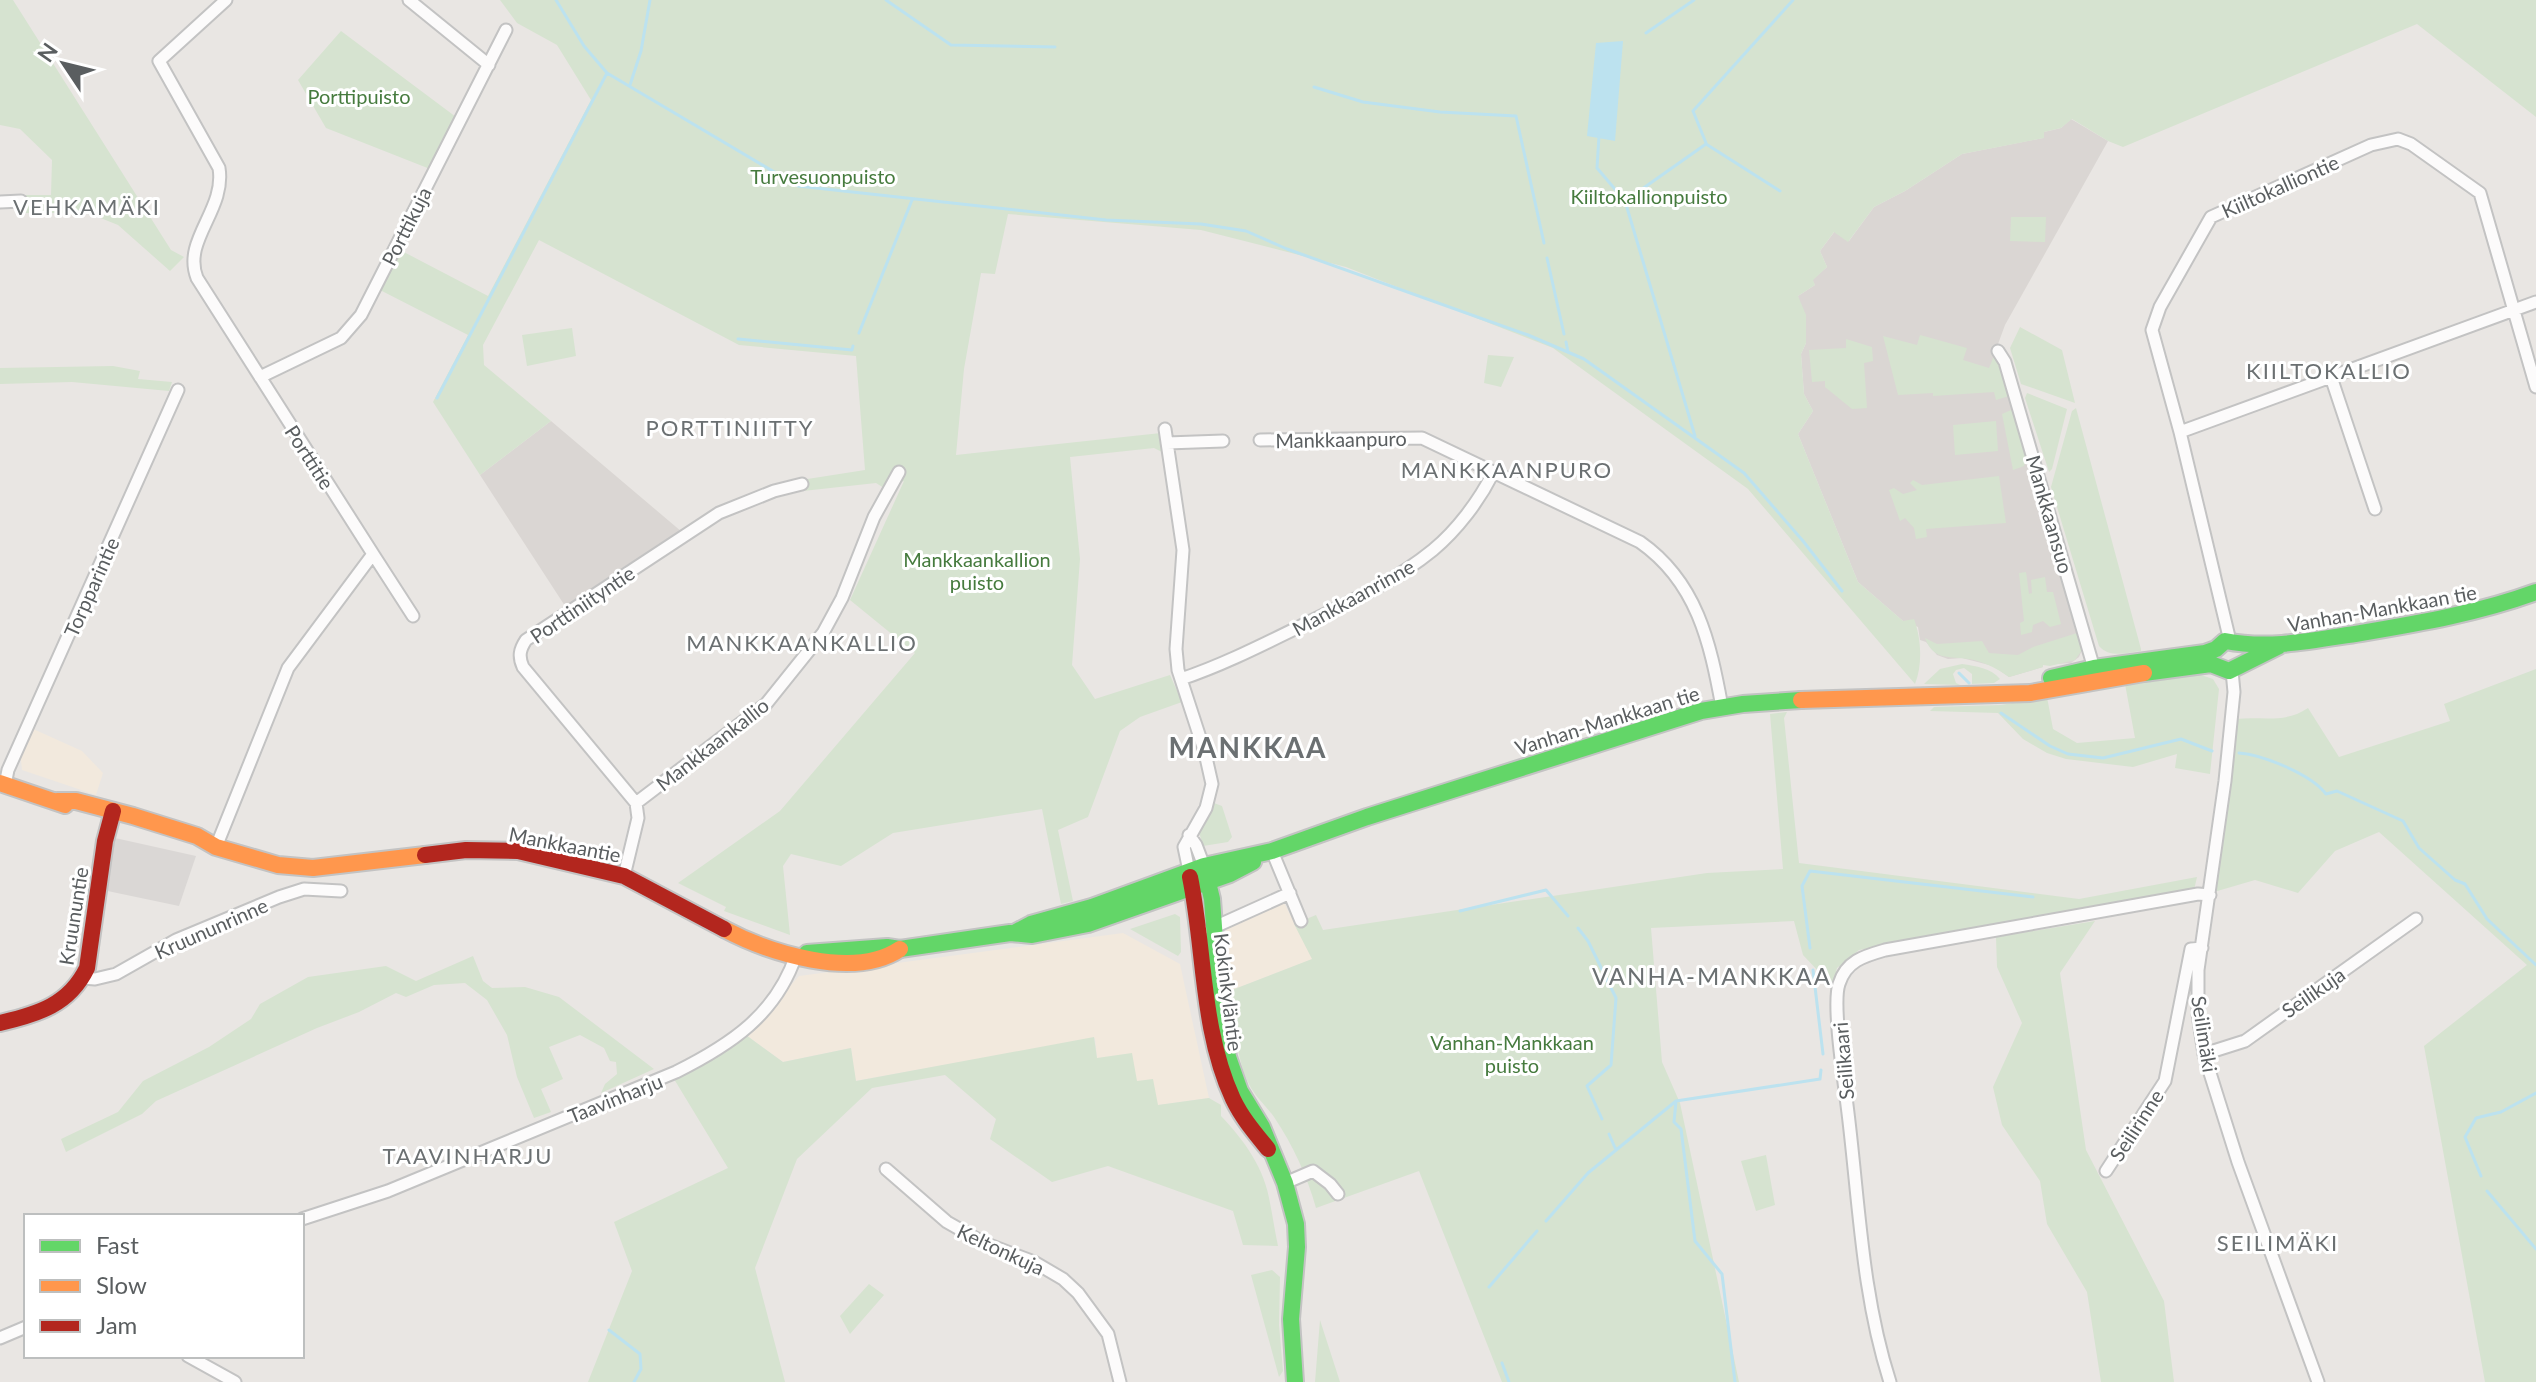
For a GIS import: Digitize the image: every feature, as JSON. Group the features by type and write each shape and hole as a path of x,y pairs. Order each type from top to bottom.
{"main road":[{"name":"Vanhan-Mankkaan tie","path":"1198,877 1230,874 1272,851 1680,716 1722,707 1832,698 2030,693 2096,674 2196,654 2230,656 2463,616 2536,592"},
{"name":"Mankkaantie","path":"3,784 57,801 76,801 112,816 191,834 216,847 278,865 313,868 466,850 518,851 624,876 738,936 796,955 887,947 900,949 1014,933 1031,924 1198,877"},
{"name":"Kruununtie","path":"0,1023 54,1007 65,1001 83,978 105,841 112,816"},
{"name":"Kokinkyläntie","path":"1198,877 1207,930 1212,1037 1221,1076 1233,1103 1254,1135 1270,1151 1285,1183 1296,1224 1291,1319 1295,1382"}],"street":[{"name":"Porttitie","path":"226,0 159,61 219,168 222,184 194,253 193,266 197,278 413,616"},
{"path":"409,0 489,65"},
{"name":"Porttikuja","path":"260,377 341,338 361,315 506,30"},
{"name":"Kiiltokalliontie","path":"2230,656 2180,432 2152,330 2160,307 2211,217 2371,145 2398,139 2411,144 2480,193 2536,387"},
{"path":"0,202 21,201"},
{"path":"2180,432 2536,302"},
{"name":"Mankkaansuo","path":"1998,351 2005,362 2096,674"},
{"path":"2331,377 2375,509"},
{"name":"Torpparintie","path":"3,784 178,390"},
{"path":"1165,429 1183,550 1176,649 1181,679 1212,784 1206,808 1184,847 1198,877"},
{"name":"Mankkaanpuro","path":"1260,440 1422,438 1640,542 1664,561 1688,592 1707,638 1722,707"},
{"path":"1167,443 1223,441"},
{"name":"Mankkaankallio","path":"636,803 766,704 813,645 842,598 874,517 899,472"},
{"name":"Mankkaanrinne","path":"1181,679 1265,644 1326,614 1418,562 1451,533 1485,490 1493,473"},
{"name":"Porttiniityntie","path":"636,803 523,667 521,647 526,640 719,513 763,494 802,484"},
{"path":"216,847 288,668 373,554"},
{"name":"Seilimäki","path":"2230,656 2232,710 2198,970 2198,1014 2204,1054 2238,1162 2318,1382"},
{"path":"624,876 638,818 636,803"},
{"path":"1272,851 1301,921"},
{"name":"Kruununrinne","path":"83,978 95,979 116,974 176,940 279,897 304,889 341,891"},
{"path":"1207,930 1290,893"},
{"name":"Seilikaari","path":"1890,1382 1873,1324 1866,1282 1843,1078 1837,992 1846,969 1860,957 1885,950 2198,894 2210,895"},
{"name":"Seilikuja","path":"2204,1054 2245,1041 2416,919"},
{"name":"Seilirinne","path":"2106,1171 2165,1081 2191,949 2202,948"},
{"name":"Taavinharju","path":"304,1218 388,1191 710,1056 742,1034 774,1001 796,955"},
{"name":"Keltonkuja","path":"886,1169 947,1222 984,1243 1034,1262 1063,1279 1078,1293 1108,1334 1120,1382"},
{"path":"1285,1183 1313,1171 1338,1194"},
{"path":"0,1338 24,1328"},
{"path":"192,1358 235,1382"}],"shaded area":[{"path":"2071,119 2108,141 2005,325 1994,355 1999,362 2067,588 2064,589 2082,650 2071,663 2043,665 2009,677 1993,666 1937,655 1926,642 1920,640 1918,627 1903,621 1858,582 1798,434 1813,411 1804,394 1801,354 1806,343 1798,296 1815,285 1812,280 1827,267 1820,251 1835,231 1849,241 1874,207 1962,154 2043,138 2044,132 2061,128"},
{"path":"551,421 682,532 565,606 480,475"},
{"path":"31,728 82,751 103,773 96,795 22,770 20,751"},
{"path":"106,836 196,856 179,906 98,889"},
{"path":"1284,903 1313,959 1232,990 1227,925"},
{"path":"1123,933 1180,964 1209,1098 1158,1105 1137,1081 1097,1058 1095,1038 855,1081 851,1048 783,1062 746,1035 799,976"}],"green space":[{"path":"0,0 13,0 171,250 184,257 170,271 118,225 88,213 21,213 22,195 51,195 52,160 20,129 0,125"},
{"path":"500,0 2536,0 2536,117 2417,24 2123,147 2072,119 2061,128 2044,132 2044,138 1962,154 1874,207 1848,242 1834,232 1820,251 1827,267 1813,280 1815,285 1798,296 1806,315 1806,343 1801,354 1804,394 1813,411 1798,434 1858,582 1903,621 1914,619 1920,651 1915,684 1748,489 1553,348 1346,267 1201,230 1008,214 995,274 981,273 964,369 956,455 1161,433 1162,452 1154,448 1070,457 1080,559 1072,665 1095,699 1170,675 1182,702 1140,717 1120,731 1088,817 1058,830 1073,901 1061,904 1042,809 893,833 841,866 791,854 783,866 790,935 724,911 726,907 678,883 780,811 915,653 850,600 904,481 884,488 876,483 803,491 801,480 865,470 856,356 739,345 539,240 483,345 484,365 551,421 480,475 433,402 468,335 380,290 400,250 488,296 591,100 557,45 517,23"},
{"name":"Porttipuisto","path":"341,31 456,117 430,169 326,128 298,80"},
{"path":"2011,217 2046,217 2045,242 2010,241"},
{"path":"2020,327 2062,350 2075,403 2021,384 2010,348"},
{"path":"572,328 576,356 527,366 522,335"},
{"path":"1920,335 1967,348 1963,360 1989,368 1994,356 1999,362 2009,396 1996,400 1994,392 1898,395 1883,336 1917,345"},
{"path":"1846,339 1872,347 1873,361 1864,363 1867,408 1852,409 1825,387 1825,381 1812,382 1809,350 1846,348"},
{"path":"1488,355 1514,357 1501,387 1484,383"},
{"path":"113,366 140,371 138,379 172,382 169,391 72,382 0,384 0,368"},
{"path":"2027,393 2067,409 2049,472 2025,398"},
{"path":"2076,408 2141,651 2113,653 2099,646 2051,487 2072,411"},
{"path":"2014,411 2027,457 2024,466 2013,470 2002,414"},
{"path":"1996,421 1998,451 1955,455 1953,425"},
{"path":"1999,476 2006,523 1926,529 1927,537 1916,539 1914,528 1905,518 1900,521 1889,490 1894,488 1903,494 1917,490 1910,483 1913,480 1922,485"},
{"path":"2026,572 2029,594 2032,593 2031,580 2045,577 2047,592 2053,592 2061,624 2050,627 2043,621 2033,625 2032,632 2021,635 2020,623 2024,621 2019,573"},
{"path":"2077,633 2082,650 2075,660 2043,665 2009,677 1979,662 1939,655 1925,638 1937,644 1982,641 1989,653 2018,655"},
{"path":"1962,664 1988,670 2000,679 1994,683 1972,684 1972,674 1964,668 1953,674 1960,685 1924,684 1940,669"},
{"path":"2536,669 2536,1382 2485,1382 2424,1046 2527,965 2379,832 2335,851 2298,893 2255,880 2214,892 2236,719 2282,718 2308,708 2339,757 2450,721 2444,704"},
{"path":"2198,674 2213,679 2219,689 2210,774 2175,768 2177,754 2133,767 2066,759 2047,753 2023,739 1998,713 1930,711 1934,707 2001,705 2047,697 2053,729 2077,743 2135,738 2125,684"},
{"name":"Vanhan-Mankkaan puisto","path":"1787,712 1784,718 1799,863 2079,899 2197,877 2194,890 1859,950 1837,968 1832,987 1825,987 1820,973 1803,955 1794,921 1651,928 1662,1062 1680,1103 1739,1382 1502,1382 1419,1171 1316,1208 1304,1173 1287,1139 1253,1092 1246,1077 1237,1040 1232,990 1312,959 1294,924 1316,915 1323,930 1707,873 1783,869 1770,714"},
{"path":"1214,803 1222,806 1232,837 1228,842 1203,846 1199,832"},
{"path":"1175,914 1180,917 1181,952 1178,956 1130,929"},
{"path":"2095,921 2060,973 2086,1150 2164,1301 2174,1382 2101,1382 2087,1292 2047,1224 2040,1181 2002,1125 1993,1087 2022,1023 1997,967 1996,937"},
{"path":"473,956 483,981 492,988 525,987 559,997 654,1069 601,1093 605,1084 617,1074 616,1062 610,1061 604,1048 580,1035 549,1047 563,1079 541,1089 551,1112 534,1118 517,1077 507,1035 487,1000 465,983 434,985 406,997 396,993 156,1101 142,1114 66,1152 61,1139 118,1112 143,1081 209,1047 251,1019 260,1004 308,977 386,966 416,981"},
{"path":"746,1035 783,1062 851,1048 856,1081 1094,1037 1097,1058 1132,1053 1137,1081 1153,1079 1158,1105 1209,1098 1221,1105 1221,1116 1245,1145 1263,1178 1278,1246 1243,1245 1233,1211 1108,1166 1052,1182 990,1139 996,1119 945,1075 872,1088 797,1159 755,1268 785,1382 588,1382 632,1271 614,1222 728,1168 674,1079 713,1058"},
{"path":"1766,1155 1775,1205 1756,1211 1741,1161"},
{"path":"1272,1270 1280,1277 1279,1325 1283,1371 1279,1377 1251,1275"},
{"path":"869,1284 884,1295 850,1334 840,1316"},
{"path":"1320,1320 1340,1382 1315,1382"}],"water":[{"path":"1623,41 1615,141 1587,136 1596,43"}],"waterway":[{"path":"556,0 584,46 607,73 798,186 1106,220 1201,224 1246,231 1287,249 1528,335 1584,359 1744,473 1842,591"},
{"path":"630,85 641,51 650,0"},
{"path":"886,0 951,45 1055,47"},
{"path":"1646,33 1694,0"},
{"path":"1706,143 1693,111 1793,0"},
{"path":"437,398 607,73"},
{"path":"1314,87 1363,102 1440,112 1516,116 1544,243"},
{"path":"1599,136 1597,168 1625,201 1695,436"},
{"path":"1625,201 1706,144 1780,191"},
{"path":"859,333 912,200"},
{"path":"1547,258 1564,334"},
{"path":"738,339 852,350 853,346"},
{"path":"1566,342 1568,352"},
{"path":"1959,673 1969,683"},
{"path":"2001,713 2050,746 2068,754 2103,758 2181,739 2212,751"},
{"name":"Mankkaanpuro","path":"2239,753 2261,757 2286,767 2309,779 2326,794 2337,791 2403,821 2419,848 2455,880 2465,884 2487,919 2536,965"},
{"path":"1810,948 1802,886 1810,871 2033,897"},
{"path":"1460,911 1546,890 1568,916"},
{"path":"1578,928 1588,941 1616,998 1611,1065 1587,1086 1602,1119"},
{"path":"1813,970 1823,1054"},
{"path":"1546,1221 1588,1173 1676,1101 1820,1079 1821,1070"},
{"path":"2481,1176 2465,1137 2476,1118 2501,1112 2536,1093"},
{"path":"1676,1101 1674,1122 1681,1129 1695,1241 1722,1274 1735,1382"},
{"path":"1609,1134 1616,1150"},
{"path":"2487,1191 2536,1249"},
{"path":"1489,1287 1537,1231"},
{"path":"609,1330 640,1354 641,1369 634,1382"},
{"path":"1502,1363 1509,1382"}],"traffic: fast":[{"path":"2051,678 2094,668 2205,653 2225,641 2259,645 2293,643 2405,625 2471,612 2536,592"},
{"path":"2144,673 2211,664 2229,671 2279,646"},
{"path":"1014,933 1031,924 1092,907 1204,866 1272,851 1367,817 1701,711 1801,700"},
{"path":"807,953 887,947 900,949 1010,933 1032,935 1088,924 1230,874 1253,862"},
{"path":"1204,866 1212,899 1220,1009 1228,1057 1240,1091 1262,1127 1285,1183 1296,1224 1291,1319 1295,1382"}],"traffic: slow":[{"path":"1801,700 2030,693 2144,673"},
{"path":"0,783 65,805"},
{"path":"57,801 76,801 133,816 197,836 216,847 278,865 313,868 425,855"},
{"path":"724,929 787,954 836,963 881,958 900,949"}],"traffic: jam":[{"path":"0,1023 51,1006 71,991 87,968 105,841 113,811"},
{"path":"425,855 466,850 518,851 624,876 724,929"},
{"path":"1190,877 1209,1018 1223,1073 1240,1113 1268,1149"}],"district":[{"name":"VEHKAMÄKI","path":"87,206"},
{"name":"KIILTOKALLIO","path":"2329,370"},
{"name":"PORTTINIITTY","path":"730,427"},
{"name":"MANKKAANPURO","path":"1507,469"},
{"name":"MANKKAANKALLIO","path":"802,642"},
{"name":"MANKKAA","path":"1248,747"},
{"name":"VANHA-MANKKAA","path":"1712,975"},
{"name":"TAAVINHARJU","path":"468,1155"},
{"name":"SEILIMÄKI","path":"2278,1242"}],"park label":[{"name":"Turvesuonpuisto","path":"823,176"},
{"name":"Kiiltokallionpuisto","path":"1649,196"},
{"name":"Mankkaankallion puisto","path":"977,570"}]}
